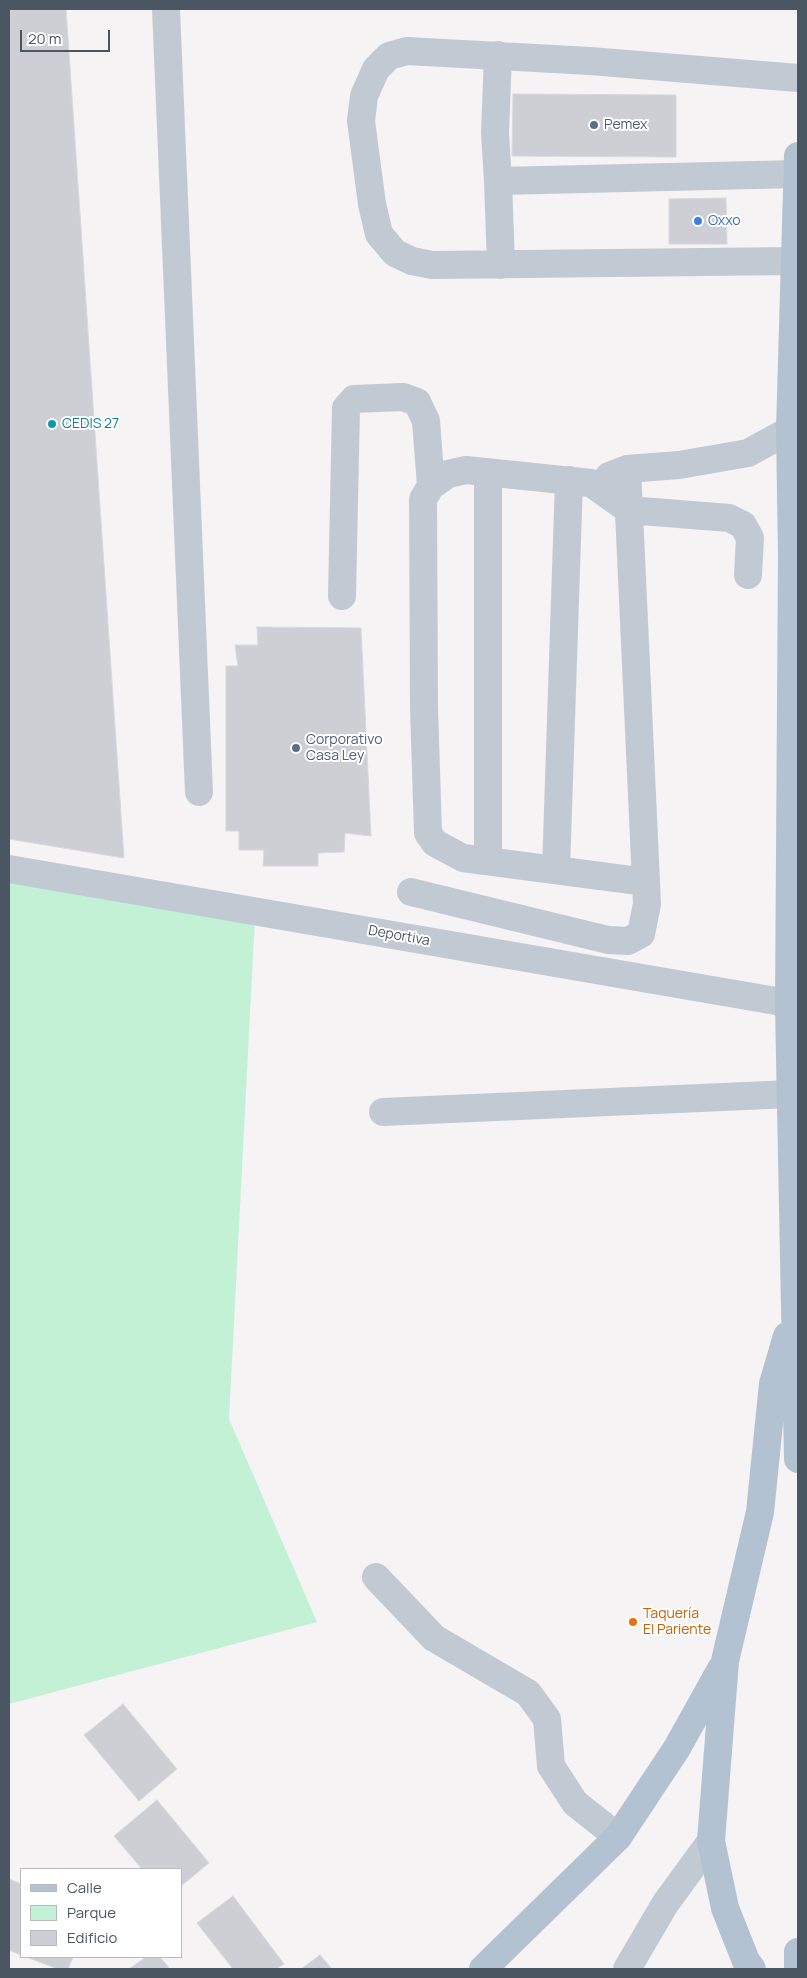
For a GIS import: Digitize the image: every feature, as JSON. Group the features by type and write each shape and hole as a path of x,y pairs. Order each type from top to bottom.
{"main road":[{"path":"798,156 790,430 792,574 789,1006 798,1459"},
{"path":"752,1969 746,1961 724,1908 711,1841 725,1661 760,1512 773,1384 795,1311"},
{"path":"483,1969 618,1837 677,1748 725,1661"},
{"path":"798,1952 798,1969"}],"street":[{"path":"166,9 199,792"},
{"path":"794,261 432,265 412,261 395,253 379,234 372,204 361,121 364,96 376,69 389,56 407,51 691,68 798,78"},
{"path":"498,56 495,133 501,265"},
{"path":"498,181 798,174"},
{"path":"342,596 346,408 354,399 403,397 417,402 426,420 431,486"},
{"path":"646,882 463,858 435,843 428,833 424,499 431,486 448,474 466,470 580,482 627,468 679,465 748,453 790,430"},
{"path":"412,892 608,940 628,941 641,934 647,904 627,468"},
{"path":"488,472 488,861"},
{"path":"580,482 629,510 729,518 743,525 750,538 748,575"},
{"path":"556,870 580,482"},
{"name":"Deportiva","path":"9,869 766,1000 789,1006"},
{"path":"383,1112 791,1094"},
{"path":"376,1577 434,1638 528,1693 547,1719 551,1766 575,1803 618,1837"},
{"path":"627,1969 665,1904 711,1841"}],"green space":[{"path":"9,880 255,917 229,1419 317,1622 9,1704"}],"building":[{"name":"CEDIS 27","path":"9,9 66,9 124,858 9,839"},
{"name":"Pemex","path":"513,94 676,95 676,157 512,156"},
{"name":"Oxxo","path":"726,198 727,244 669,244 669,199"},
{"name":"Corporativo Casa Ley","path":"257,627 361,628 371,836 345,833 344,852 318,853 318,866 263,866 264,850 239,850 239,831 226,831 226,666 238,666 235,645 258,645"},
{"path":"123,1704 177,1769 139,1801 84,1735"},
{"path":"157,1800 209,1863 182,1885 182,1868 141,1868 114,1836"},
{"path":"9,1879 20,1884 20,1955 9,1950"},
{"path":"233,1896 284,1964 276,1969 233,1969 197,1923"},
{"path":"320,1955 332,1969 301,1969"},
{"path":"29,1958 73,1958 68,1969 58,1969"},
{"path":"145,1958 161,1958 170,1969 129,1969"}],"place":[{"name":"Pemex","path":"594,125"},
{"name":"Oxxo","path":"698,221"},
{"name":"CEDIS 27","path":"52,424"},
{"name":"Corporativo Casa Ley","path":"296,748"},
{"name":"Taquería El Pariente","path":"633,1622"}]}
